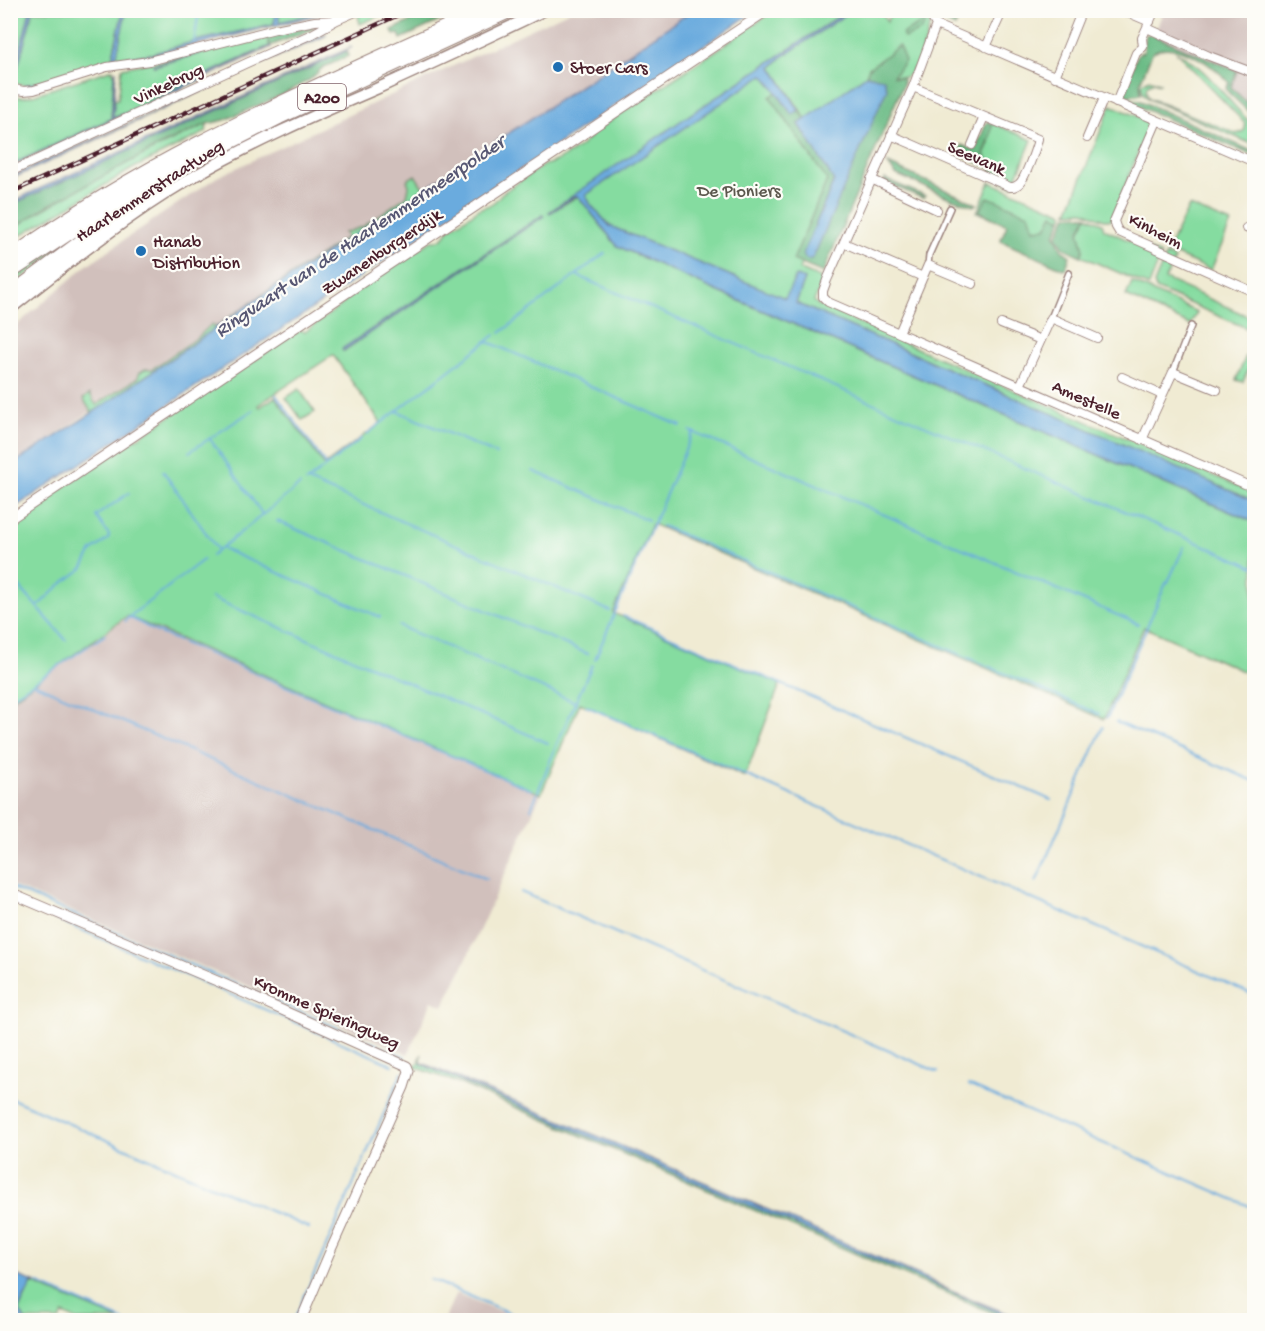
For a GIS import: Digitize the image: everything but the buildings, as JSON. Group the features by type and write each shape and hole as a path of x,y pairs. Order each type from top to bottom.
{"highway":[{"name":"A200","path":"10,258 87,207 197,144 484,10"},
{"name":"A200","path":"10,272 79,226 170,172 279,117 511,10"},
{"name":"A200","path":"10,295 140,199 170,172"},
{"name":"A200","path":"10,251 38,239"}],"main road":[{"name":"Haarlemmerstraatweg","path":"10,309 75,257 190,178 299,123 545,10"}],"street":[{"name":"Zwanenburgerdijk","path":"10,519 768,10"},
{"path":"927,10 936,25 1254,162"},
{"path":"986,47 1003,10"},
{"path":"1054,77 1082,10"},
{"path":"1122,10 1209,56 1254,73"},
{"path":"1116,103 1136,53 1143,47 1142,38 1155,10"},
{"name":"Vinkebrug","path":"10,172 356,12"},
{"name":"Vinkebrug","path":"14,89 30,91 107,67 149,61 275,29 315,21 337,20"},
{"path":"923,277 844,243 913,87 936,25"},
{"name":"Seevank","path":"891,135 1010,188 1021,182 1038,139 913,87"},
{"path":"1087,138 1104,98"},
{"name":"Seevank","path":"972,144 984,117"},
{"name":"Kinheim","path":"1157,120 1114,221 1116,227 1119,232 1254,292"},
{"path":"871,180 937,210"},
{"path":"899,333 950,208"},
{"path":"1251,219 1254,210"},
{"name":"Amestelle","path":"844,243 823,291 823,297 828,302 1254,488"},
{"path":"928,265 973,284"},
{"path":"1020,386 1069,273"},
{"path":"1051,318 1097,338"},
{"path":"1001,324 1041,340"},
{"path":"1142,440 1191,326"},
{"path":"1173,372 1217,390"},
{"name":"Amestelle","path":"1122,377 1162,395"},
{"name":"Kromme Spieringweg","path":"10,893 224,984 407,1066 404,1087 301,1320"}],"shaded area":[{"path":"570,11 694,11 11,464 11,330 87,265 217,177"},
{"path":"1163,11 1254,11 1254,110 1231,87 1237,71 1154,36"},
{"path":"127,616 541,794 460,973 443,1006 432,1001 408,1054 11,885 10,700"},
{"path":"456,1293 521,1320 444,1320"}],"green space":[{"path":"434,10 461,11 401,39 399,34 394,35 392,30"},
{"path":"11,11 30,11 15,73 33,11 123,11 112,60 33,84 17,84 11,79"},
{"path":"126,11 276,11 274,24 196,41 151,54 115,59"},
{"path":"279,11 318,11 318,13 279,23"},
{"path":"367,11 391,11 360,24 358,16"},
{"path":"774,11 847,11 688,116 549,213 578,196 617,246 1254,522 1254,676 1144,627 1104,719 652,524 613,613 780,684 745,777 580,703 541,794 127,616 11,700 11,522 300,330 305,332 348,298 431,241 442,238 448,230 481,208 493,203 501,194 544,165 572,152 593,132","holes":["543,215 344,351 343,351 342,349","333,355 381,423 324,465 275,397 260,407 258,405"]},
{"path":"851,11 881,11 887,22 889,16 886,11 923,11 930,24 921,53 906,77 893,76 869,68 866,75 806,119 772,67 781,58"},
{"path":"951,11 962,11 955,27 946,23"},
{"path":"924,17 927,19 921,31 904,38 902,34 923,22"},
{"path":"313,25 314,28 310,30 270,46 266,35"},
{"path":"1150,34 1237,71 1231,87 1254,110 1254,117 1228,92 1226,88 1229,83 1215,69 1194,56 1171,49 1161,49 1152,53 1140,83 1141,94 1128,96 1122,94 1138,54 1144,51 1146,35"},
{"path":"266,35 270,46 113,118 114,100 118,99 122,68 182,56 154,66"},
{"path":"899,46 905,61 893,76 903,78 903,85 823,273 793,260 827,180 770,97 777,92 792,114 799,110 806,119 799,124 834,179 803,254 813,258 838,200 884,79 866,75 869,68"},
{"path":"347,51 348,56 322,68 311,79 284,94 161,145 44,208 11,230 10,205"},
{"path":"1176,52 1208,76 1254,126 1254,145 1149,99 1143,93 1141,84 1149,79 1160,83 1154,82 1147,86 1146,93 1149,98 1237,134 1245,129 1245,124 1239,117"},
{"path":"113,69 111,119 11,165 11,96 33,95"},
{"name":"De Pioniers","path":"764,70 838,178 799,269 824,280 814,301 818,305 1254,493 1254,501 796,303 805,279 785,300 607,229 581,195"},
{"path":"1128,99 1139,100 1254,152 1254,156 1126,101"},
{"path":"1111,105 1150,122 1112,220 1104,220 1084,211 1068,212"},
{"path":"987,122 992,123 992,127 984,154 993,169 995,178 991,176 990,168 958,154 961,145 975,150"},
{"path":"992,123 1032,140 1013,186 995,178 984,154 989,143"},
{"path":"207,124 206,132 132,169 11,241 11,230 58,200 132,160"},
{"path":"888,164 977,204 973,206 950,198 895,174"},
{"path":"415,175 424,189 281,283 92,413 83,399 90,394 96,405 138,378 139,373 145,369 152,369 198,337 212,324 215,327 347,237 344,233 362,227 407,196 409,186 407,180"},
{"path":"885,179 925,196 923,198 884,182"},
{"path":"990,182 1064,213 1062,219 1053,214 1046,228 1037,229 1011,224 977,212"},
{"path":"988,197 1029,214 1034,229 1046,228 1053,214 1062,219 1055,235 1062,250 1070,256 1066,268 1063,269 1001,241 1007,225 979,211"},
{"path":"1189,206 1231,223 1211,270 1167,251"},
{"path":"1067,215 1087,216 1079,232 1084,249 1081,256 1064,248 1057,236"},
{"path":"108,216 11,286 11,279 57,246"},
{"path":"1087,216 1102,223 1104,229 1161,255 1149,286 1081,256 1084,249 1079,232"},
{"path":"1166,255 1175,259 1165,279 1254,319 1254,327 1251,330 1156,289 1154,284"},
{"path":"1132,282 1197,312 1190,325 1126,296"},
{"path":"1246,356 1253,359 1243,382 1236,380"},
{"path":"299,389 315,412 302,420 286,398"},
{"path":"422,1054 421,1064 1016,1320 1009,1320 461,1084 415,1067"},
{"path":"32,1283 120,1320 77,1320 63,1314 60,1320 25,1320 19,1310"}],"water":[{"name":"Ringvaart van de Haarlemmermeerpolder","path":"693,10 755,11 11,510 11,468 17,461"},
{"path":"30,11 33,11 16,74 14,73"},
{"path":"123,11 126,11 116,59 151,54 196,41 274,24 276,11 279,11 279,22 318,13 318,15 150,56 115,61 24,88 25,85 49,80 112,60"},
{"path":"847,11 851,11 781,58 772,67 799,110 792,115 763,75 586,195 591,205 610,226 785,298 796,276 805,279 796,303 1254,501 1254,522 617,246 578,196 549,212 688,116"},
{"path":"324,34 325,36 11,179 34,166"},
{"path":"247,39 253,39 153,65"},
{"path":"270,46 11,167 11,165 111,119 116,70 113,118"},
{"path":"352,47 342,53 11,205 30,193"},
{"path":"866,75 884,79 887,89 813,258 808,260 803,254 834,181 799,124"},
{"path":"544,216 343,351 342,349"},
{"path":"422,1063 614,1143 951,1291 1024,1320 1016,1320"},
{"path":"10,1273 37,1283 32,1283 19,1309 25,1320 19,1320 11,1302"}],"waterway":[{"path":"194,43 199,10"},
{"path":"500,333 605,253"},
{"path":"577,274 1254,567"},
{"path":"367,434 495,335"},
{"path":"486,341 681,426"},
{"path":"276,395 327,466"},
{"path":"189,452 253,410"},
{"path":"397,411 496,454"},
{"path":"690,431 1138,624"},
{"path":"595,659 693,432"},
{"path":"306,482 362,438"},
{"path":"210,439 263,515"},
{"path":"163,471 217,549"},
{"path":"533,471 648,520"},
{"path":"308,481 610,611"},
{"path":"211,556 300,485"},
{"path":"37,607 59,586 82,569 92,551 108,539 109,535 96,516 129,493"},
{"path":"277,521 588,654"},
{"path":"662,526 1099,714"},
{"path":"1107,718 1184,547"},
{"path":"221,548 380,617"},
{"path":"129,617 203,560"},
{"path":"10,576 66,640"},
{"path":"212,598 548,743"},
{"path":"623,616 1051,800"},
{"path":"125,621 129,617 155,631 532,790"},
{"path":"399,626 575,702"},
{"path":"33,683 105,635"},
{"path":"531,809 592,665"},
{"path":"10,698 33,683 487,879"},
{"path":"586,706 1254,995"},
{"path":"1116,722 1254,781"},
{"path":"1036,882 1103,727"},
{"path":"10,887 405,1057"},
{"path":"521,892 938,1072"},
{"path":"10,899 393,1065"},
{"path":"294,1320 402,1072"},
{"path":"968,1085 1254,1208"},
{"path":"10,1098 309,1228"},
{"path":"430,1279 526,1320"},
{"path":"37,1283 123,1320"}],"railway":[{"path":"10,193 409,10"}],"place":[{"name":"Stoer Cars","path":"558,67"},
{"name":"Hanab Distribution","path":"141,251"}]}
